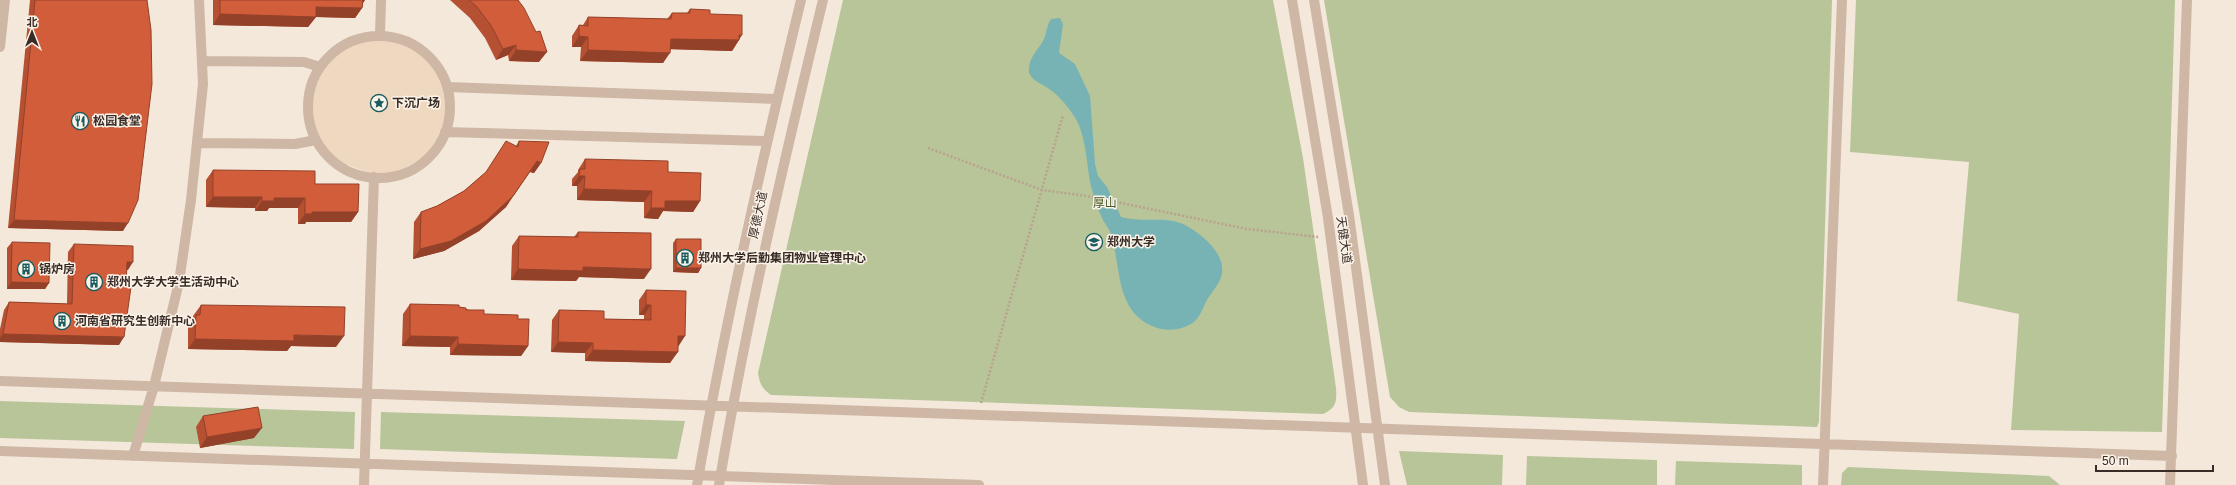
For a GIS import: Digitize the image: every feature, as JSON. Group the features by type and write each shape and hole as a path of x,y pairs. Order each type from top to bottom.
{"lane":[{"path":"0,47 5,0"},
{"path":"133,456 154,386 179,282 191,200 203,84 199,0"},
{"path":"380,34 381,0"},
{"name":"厚德大道","path":"698,480 711,406 767,141 801,0"},
{"name":"厚德大道","path":"719,480 732,406 778,185 823,0"},
{"name":"天健大道","path":"1292,0 1331,238 1364,485"},
{"name":"天健大道","path":"1314,0 1350,215 1385,485"},
{"path":"1823,485 1842,0"},
{"path":"2170,485 2187,0"},
{"path":"380,34 410,43 420,50 439,67 447,87 450,102 445,132 435,150 416,167 391,177 374,177 352,172 340,166 329,158 316,140 314,130 310,124 308,98 311,85 320,67 333,52 345,44 380,34"},
{"path":"202,61 304,62 320,67"},
{"path":"447,87 777,99"},
{"path":"445,132 767,141"},
{"path":"197,143 295,144 316,140"},
{"path":"364,485 374,177"},
{"path":"0,381 2172,456"},
{"path":"0,451 364,464 698,480 979,485"}],"path":[{"path":"977,415 1063,115"},
{"path":"928,148 1042,190 1087,196 1247,229 1331,238"}],"green space":[{"name":"厚山","path":"843,0 1273,0 1303,158 1336,388 1336,401 1333,407 1323,414 771,395 765,391 758,373"},
{"path":"1324,0 1832,0 1819,422 1817,427 1409,412 1399,407 1390,397"},
{"path":"1856,0 2175,0 2162,432 2011,430 2019,314 1957,301 1969,162 1850,152"},
{"path":"0,401 355,412 354,449 0,438"},
{"path":"381,412 685,421 677,459 380,449"},
{"path":"1399,451 1503,455 1502,485 1407,485"},
{"path":"1527,456 1657,460 1657,485 1526,485"},
{"path":"1676,461 1802,465 1802,485 1675,485"},
{"path":"1848,467 2049,476 2060,485 1841,485 1842,473"}],"shaded area":[{"name":"下沉广场","path":"380,34 403,38 423,49 439,67 446,82 449,98 449,114 442,135 429,153 391,177 367,172 345,164 326,149 314,129 309,108 311,87 320,67 335,49 356,38"}],"water":[{"path":"1060,18 1063,24 1059,53 1075,64 1090,96 1095,164 1098,176 1107,187 1121,217 1137,220 1169,220 1183,224 1207,240 1219,256 1222,264 1222,273 1219,282 1208,298 1197,319 1180,329 1168,330 1152,326 1140,319 1131,309 1121,286 1111,234 1100,214 1093,194 1089,177 1086,150 1078,124 1072,113 1061,99 1055,93 1034,79 1029,73 1031,59 1043,41 1049,22 1051,19"}],"building":[{"name":"松园食堂","path":"35,0 147,0 151,30 152,84 138,200 128,223 14,220"},
{"path":"220,0 363,0 362,8 316,7 316,17 220,14"},
{"path":"469,0 518,0 524,8 536,32 540,31 547,52 516,50 516,45 503,49 492,27 477,7"},
{"path":"690,9 710,10 710,14 742,15 742,35 739,35 739,40 671,39 670,53 588,50 588,37 579,36 579,25 588,26 588,17 671,19 672,13 690,13"},
{"path":"506,141 518,147 519,141 549,142 541,163 537,161 513,196 486,221 451,241 420,249 421,212 437,206 464,191 486,172"},
{"path":"585,159 668,161 668,172 701,173 700,201 665,201 665,208 651,208 652,191 584,189 585,176 579,176 580,169 585,169"},
{"path":"213,170 315,171 315,184 359,184 358,212 312,212 312,214 305,214 305,198 274,198 274,201 262,201 262,197 213,197"},
{"path":"578,232 651,233 651,269 583,267 583,271 518,269 519,236 578,237"},
{"name":"郑州大学后勤集团物业管理中心","path":"676,239 701,239 701,268 676,268"},
{"name":"锅炉房","path":"12,242 50,243 49,283 11,282"},
{"path":"74,244 133,246 133,262 127,262 126,287 131,287 124,337 3,334 9,302 72,304"},
{"path":"646,290 686,291 685,336 678,336 678,352 593,350 593,343 558,342 559,310 604,311 604,319 651,320 651,305 646,305"},
{"path":"410,304 459,305 459,307 466,308 466,310 484,310 484,314 518,315 518,319 529,319 528,346 458,344 458,337 410,336"},
{"path":"201,305 345,307 344,336 294,335 294,341 195,339 196,315 200,315"},
{"path":"258,407 262,428 207,437 203,416"}],"place":[{"name":"下沉广场","path":"379,103"},
{"name":"松园食堂","path":"80,121"},
{"name":"郑州大学","path":"1094,242"},
{"name":"郑州大学后勤集团物业管理中心","path":"685,258"},
{"name":"锅炉房","path":"26,269"},
{"name":"郑州大学大学生活动中心","path":"94,282"},
{"name":"河南省研究生创新中心","path":"62,321"}]}
